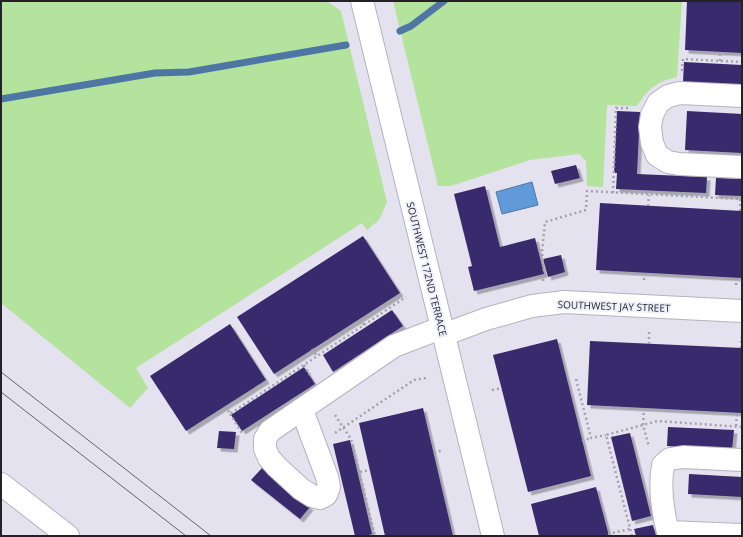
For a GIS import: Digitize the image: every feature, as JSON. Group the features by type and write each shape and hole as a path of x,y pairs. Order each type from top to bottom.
{"street":[{"name":"SOUTHWEST 172ND TERRACE","path":"362,1 493,536"},
{"path":"742,96 680,93 668,96 658,103 652,115 650,127 652,143 657,155 668,162 679,164 742,167"},
{"name":"SOUTHWEST JAY STREET","path":"316,446 329,487 326,496 320,498 312,496 301,489 277,467 269,458 265,449 265,439 270,431 394,346 532,306 564,302 742,311"},
{"path":"302,410 316,446"},
{"path":"742,460 683,457 670,459 663,465 661,479 662,508 668,534 742,535"},
{"path":"1,484 68,536"}],"path":[{"path":"720,52 720,61"},
{"path":"543,281 544,273 542,252 545,222 586,210 587,191 741,199 740,211"},
{"path":"648,206 649,194"},
{"path":"644,272 644,280"},
{"path":"736,277 736,285"},
{"path":"226,406 230,414 406,297"},
{"path":"360,319 364,325"},
{"path":"649,332 649,344"},
{"path":"740,348 741,337"},
{"path":"312,349 317,356"},
{"path":"304,365 352,439 375,536"},
{"path":"316,446 414,380 426,378"},
{"path":"576,379 591,438"},
{"path":"492,390 502,388"},
{"path":"644,408 643,425 650,449 663,465"},
{"path":"736,426 737,413"},
{"path":"582,441 606,435"},
{"path":"434,453 443,450"},
{"path":"360,472 370,470"},
{"path":"608,534 630,529"}],"green space":[{"path":"1,1 327,1 341,11 387,202 379,220 367,230 362,223 136,368 148,388 130,408 1,303"},
{"path":"393,1 682,1 677,77 664,81 649,90 637,106 607,105 603,187 587,186 586,161 579,154 530,160 451,186 438,186"}],"water":[{"path":"532,182 538,205 502,214 496,192"}],"building":[{"path":"687,1 742,1 742,53 685,50"},
{"path":"684,62 742,65 742,85 683,82"},
{"path":"617,111 640,112 637,174 707,177 706,193 616,189 617,173 614,173"},
{"path":"687,111 742,114 742,153 685,150"},
{"path":"576,165 580,178 555,184 551,171"},
{"path":"716,178 742,179 742,196 715,195"},
{"path":"485,186 500,247 535,238 544,274 474,291 468,267 472,266 454,194"},
{"path":"600,203 742,211 742,278 596,270"},
{"path":"363,236 400,293 274,374 237,317"},
{"path":"561,255 565,272 548,277 543,259"},
{"path":"392,310 403,326 333,372 323,355"},
{"path":"230,324 266,380 186,431 150,376"},
{"path":"557,339 591,476 528,492 493,355"},
{"path":"590,341 742,348 742,413 587,405"},
{"path":"304,367 315,384 242,431 231,415"},
{"path":"423,408 453,536 385,536 359,423"},
{"path":"668,427 734,430 732,450 667,446"},
{"path":"219,431 236,432 234,449 217,448"},
{"path":"630,433 651,516 632,521 611,437"},
{"path":"350,440 372,534 366,536 355,536 333,444"},
{"path":"262,468 310,507 300,519 251,480"},
{"path":"689,474 742,477 742,497 688,494"},
{"path":"596,487 609,536 539,536 531,504"},
{"path":"653,525 656,536 636,536 634,529"}],"waterway":[{"path":"400,31 411,26 444,1"},
{"path":"1,99 155,73 189,72 346,45"}],"tram line":[{"path":"1,372 211,536"},
{"path":"1,392 186,536"}]}
